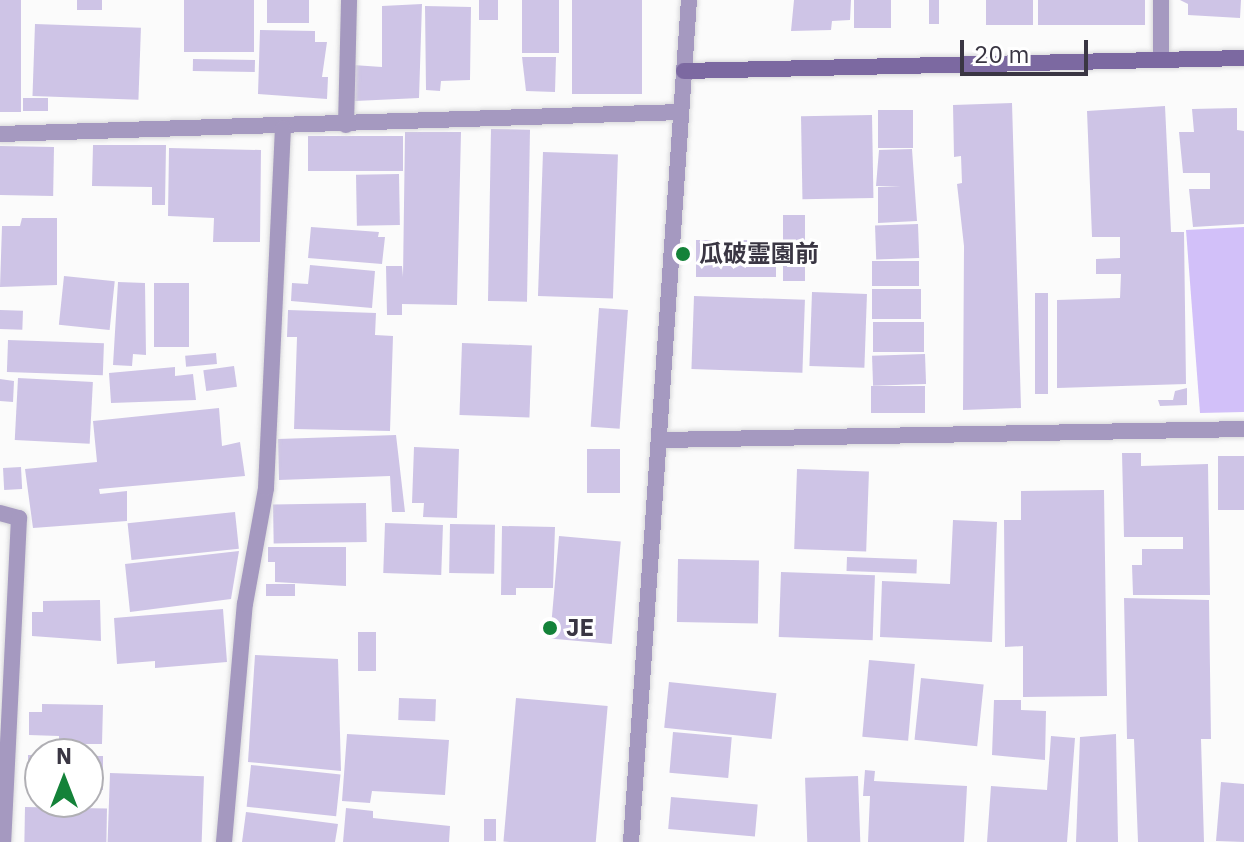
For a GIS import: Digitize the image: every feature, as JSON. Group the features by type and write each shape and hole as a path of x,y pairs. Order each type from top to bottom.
{"street":[{"path":"346,125 349,0"},
{"path":"631,842 662,440 689,0"},
{"path":"1161,0 1161,60"},
{"path":"684,71 1244,58"},
{"path":"0,134 142,127 283,128 681,112"},
{"path":"224,842 245,604 266,488 283,128"},
{"path":"662,440 1244,429"},
{"path":"0,513 19,518 3,842"}],"shaded area":[{"path":"1244,227 1244,412 1200,413 1186,230"}],"building":[{"path":"0,0 21,0 21,112 0,112"},
{"path":"77,0 102,0 102,10 77,10"},
{"path":"184,0 254,0 254,52 184,52"},
{"path":"267,0 309,0 309,23 267,23"},
{"path":"479,0 498,0 498,20 479,20"},
{"path":"522,0 559,0 559,53 522,53"},
{"path":"572,0 642,0 642,94 572,94"},
{"path":"794,0 851,0 850,20 832,21 831,30 791,31"},
{"path":"854,0 891,0 891,28 854,28"},
{"path":"929,0 939,0 939,24 929,24"},
{"path":"986,0 1033,0 1033,25 986,25"},
{"path":"1038,0 1145,0 1145,25 1038,25"},
{"path":"1180,0 1241,0 1240,18 1188,15 1188,4"},
{"path":"422,4 419,98 355,101 351,97 353,65 382,67 382,6"},
{"path":"425,6 471,7 470,80 441,81 440,91 426,90"},
{"path":"35,24 141,28 138,100 32,96"},
{"path":"260,30 315,31 315,42 327,42 322,77 328,77 327,99 258,94"},
{"path":"522,57 556,57 555,92 526,91"},
{"path":"193,59 255,60 255,72 193,71"},
{"path":"23,98 48,98 48,111 23,111"},
{"path":"1012,103 1021,408 963,410 964,246 957,184 962,183 961,156 954,157 953,105"},
{"path":"1165,106 1171,232 1184,232 1186,384 1057,388 1057,300 1120,298 1121,274 1096,274 1096,259 1120,258 1120,237 1092,237 1087,111"},
{"path":"1237,108 1237,130 1244,131 1244,224 1193,227 1189,189 1210,189 1210,173 1183,173 1179,132 1194,132 1192,109"},
{"path":"878,110 913,110 913,148 878,148"},
{"path":"872,115 873,198 802,199 801,116"},
{"path":"491,129 530,130 527,302 488,301"},
{"path":"405,132 461,132 457,305 402,304 402,315 387,315 386,266 402,266 403,277"},
{"path":"308,136 403,136 403,171 308,171"},
{"path":"93,145 166,145 165,205 152,205 152,187 92,186"},
{"path":"0,146 54,147 53,196 0,195"},
{"path":"169,148 261,150 260,242 213,242 214,218 168,216"},
{"path":"912,149 917,221 878,223 878,187 901,186 876,186 879,150"},
{"path":"543,152 618,155 613,299 538,296"},
{"path":"399,174 400,225 357,226 356,175"},
{"path":"783,215 805,215 805,281 783,281"},
{"path":"22,218 57,218 57,285 0,287 2,226 20,226"},
{"path":"918,224 919,258 876,259 875,226"},
{"path":"311,227 379,232 378,237 385,237 382,264 308,258"},
{"path":"696,240 776,240 776,277 696,277"},
{"path":"872,261 919,261 919,286 872,286"},
{"path":"310,265 375,271 372,308 291,301 292,283 308,284"},
{"path":"64,276 115,281 110,330 59,325"},
{"path":"118,282 145,283 146,355 133,354 132,366 113,365"},
{"path":"154,283 189,283 189,347 154,347"},
{"path":"872,289 921,289 921,319 872,319"},
{"path":"812,292 867,294 864,368 809,366"},
{"path":"1035,293 1048,293 1048,394 1035,394"},
{"path":"694,296 805,300 802,373 691,369"},
{"path":"599,308 628,310 620,429 591,427"},
{"path":"0,310 23,311 22,330 0,329"},
{"path":"288,310 376,313 375,335 393,336 390,431 294,429 297,337 287,337"},
{"path":"873,322 924,322 924,352 873,352"},
{"path":"8,340 104,343 103,375 7,372"},
{"path":"462,343 532,345 529,417 459,415"},
{"path":"216,353 217,364 186,367 185,356"},
{"path":"925,354 926,384 873,386 872,356"},
{"path":"234,366 237,387 206,391 203,370"},
{"path":"175,367 175,376 193,374 196,400 111,403 109,373"},
{"path":"18,378 93,382 90,444 15,440"},
{"path":"0,379 14,381 13,402 0,401"},
{"path":"871,386 925,386 925,413 871,413"},
{"path":"1187,388 1187,405 1160,406 1158,400 1173,400 1175,391"},
{"path":"219,408 222,446 240,442 245,476 99,489 100,494 127,491 127,521 33,528 25,469 97,462 93,421"},
{"path":"396,435 405,512 392,512 390,476 279,480 278,439"},
{"path":"414,447 459,449 457,518 423,517 424,503 412,503"},
{"path":"587,449 620,449 620,493 587,493"},
{"path":"1122,453 1141,453 1141,466 1208,464 1210,595 1133,595 1132,565 1142,565 1142,549 1183,549 1183,537 1124,537"},
{"path":"1218,456 1244,456 1244,510 1218,510"},
{"path":"21,467 22,489 4,490 3,468"},
{"path":"797,469 869,472 866,551 794,549"},
{"path":"1104,490 1107,696 1023,697 1023,646 1005,647 1004,520 1021,520 1021,491"},
{"path":"366,503 367,542 274,544 273,505"},
{"path":"235,512 239,549 131,560 128,523"},
{"path":"953,520 997,522 992,642 880,637 882,581 950,584"},
{"path":"385,523 443,525 441,575 383,573"},
{"path":"450,524 495,525 494,574 449,573"},
{"path":"502,526 555,527 553,588 516,588 516,595 501,595"},
{"path":"559,536 621,541 612,644 550,639"},
{"path":"268,547 346,547 346,586 275,582 275,562 268,562"},
{"path":"239,551 231,599 130,612 125,564"},
{"path":"847,557 917,559 916,573 847,571"},
{"path":"678,559 759,560 758,623 677,622"},
{"path":"781,572 875,575 873,640 779,637"},
{"path":"266,584 295,584 295,596 266,596"},
{"path":"1124,598 1209,600 1211,739 1201,739 1204,842 1138,842 1134,739 1127,739"},
{"path":"100,600 101,641 32,636 32,612 43,612 43,601"},
{"path":"223,609 227,662 155,668 155,661 117,664 114,618"},
{"path":"358,632 376,632 376,671 358,671"},
{"path":"255,655 338,659 341,771 248,762"},
{"path":"869,660 915,664 908,741 862,737"},
{"path":"921,678 984,685 977,746 915,740"},
{"path":"669,682 776,693 772,739 664,728"},
{"path":"399,698 436,699 435,721 398,720"},
{"path":"516,698 608,706 596,842 503,841"},
{"path":"994,700 1021,700 1021,710 1046,711 1045,760 992,755"},
{"path":"42,704 103,705 102,738 29,735 29,712 42,712"},
{"path":"673,732 732,737 728,778 669,773"},
{"path":"347,734 449,740 445,795 372,791 370,803 342,801"},
{"path":"1116,734 1118,842 1076,842 1080,737"},
{"path":"1051,736 1075,738 1067,842 987,842 991,786 1047,790"},
{"path":"251,765 341,774 336,816 247,807"},
{"path":"865,770 875,771 874,781 967,786 964,842 868,842 870,796 863,796"},
{"path":"110,773 204,776 202,842 108,842"},
{"path":"858,776 860,842 807,842 805,778"},
{"path":"1221,782 1244,784 1244,842 1216,841"},
{"path":"671,797 758,805 755,836 668,829"},
{"path":"104,808 107,808 106,842 24,842 25,818 104,818"},
{"path":"346,808 373,811 373,818 450,826 449,842 343,842"},
{"path":"246,812 338,824 335,842 242,842"},
{"path":"484,819 496,819 496,841 484,841"}],"place":[{"name":"瓜破霊園前","path":"683,254"},
{"name":"JE","path":"550,628"}]}
